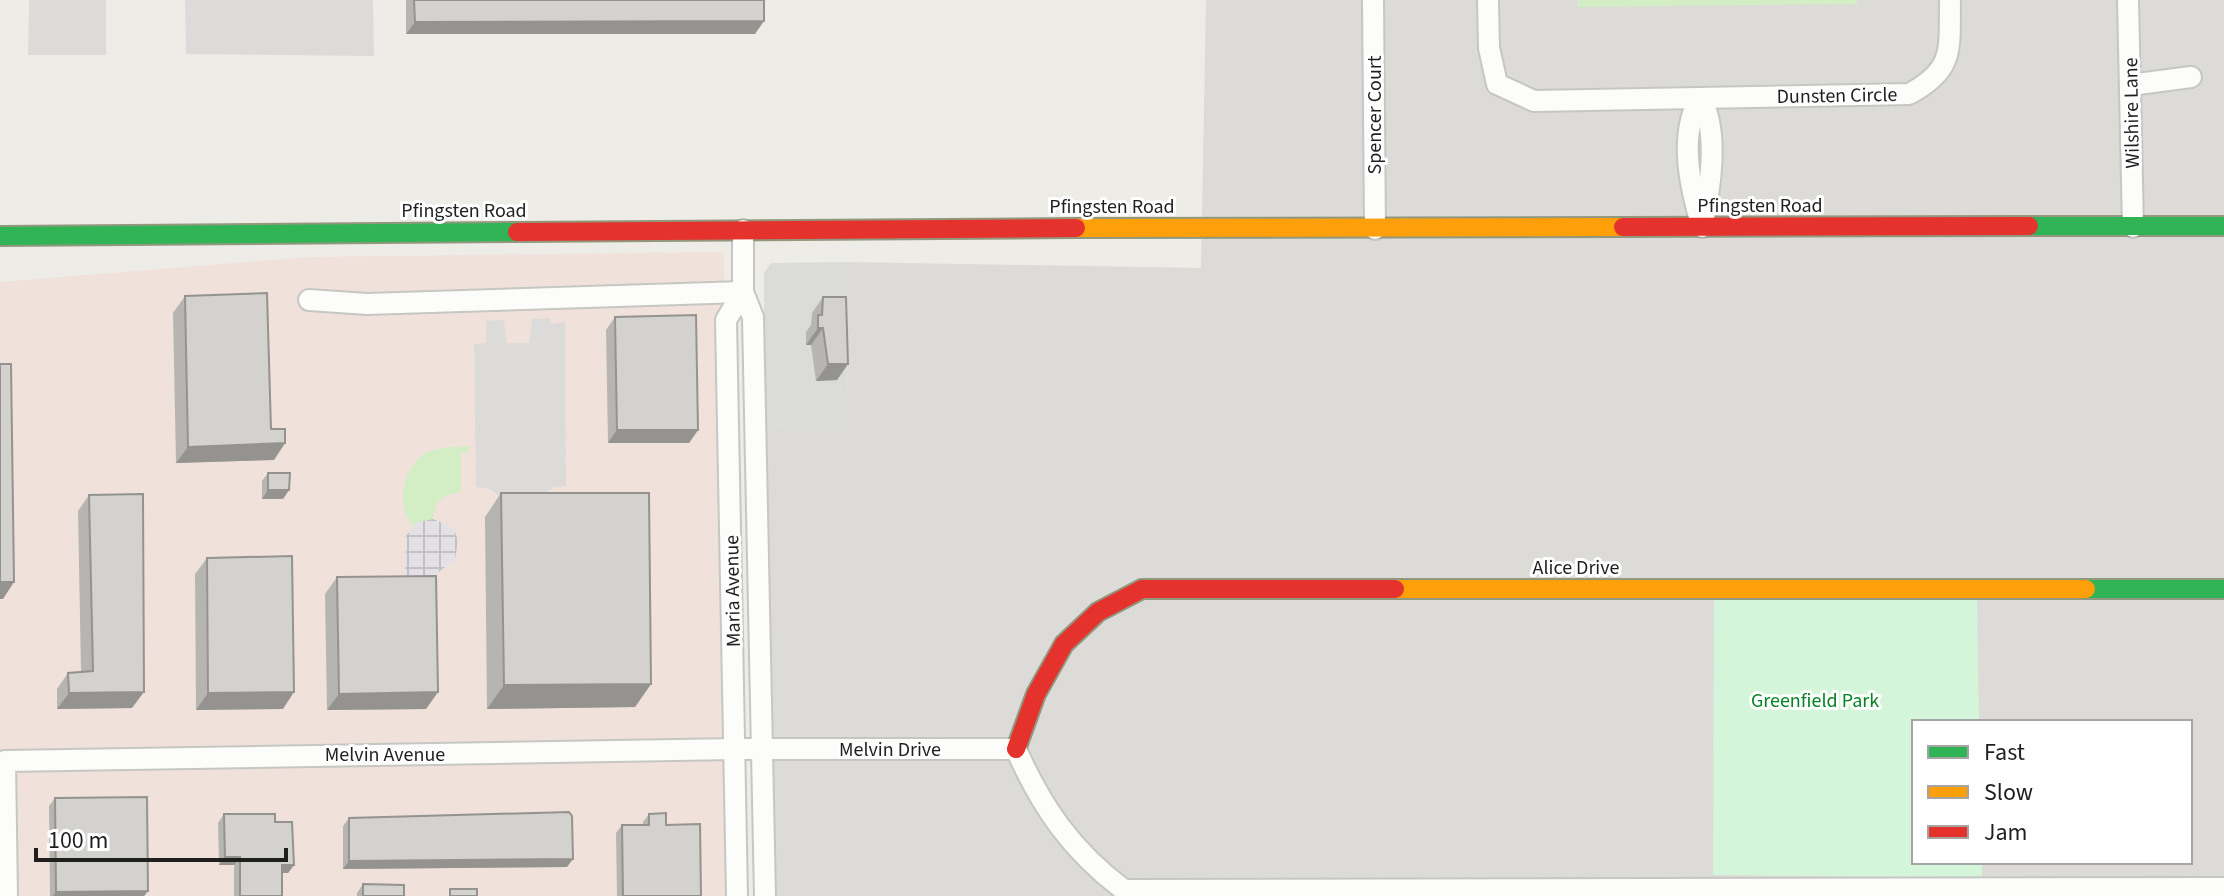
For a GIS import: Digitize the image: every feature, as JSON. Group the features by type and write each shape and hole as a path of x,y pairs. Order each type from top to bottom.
{"main road":[{"name":"Pfingsten Road","path":"0,236 743,230 2224,226"},
{"name":"Alice Drive","path":"1016,749 1033,697 1056,651 1093,615 1142,589 2224,589"}],"street":[{"name":"Spencer Court","path":"1373,0 1375,229"},
{"name":"Dunsten Circle","path":"1488,0 1489,48 1497,84 1534,101 1909,94 1936,80 1949,51 1950,0"},
{"name":"Wilshire Lane","path":"2128,0 2133,227"},
{"path":"2130,85 2191,77"},
{"path":"1700,98 1710,113 1710,192 1702,227"},
{"name":"Maria Avenue","path":"743,230 743,292 753,317 765,896"},
{"path":"309,300 367,304 743,292"},
{"name":"Maria Avenue","path":"737,896 726,320 743,292"},
{"path":"1016,749 1036,795 1062,833 1092,866 1124,890 1798,894 2224,888"},
{"name":"Melvin Drive","path":"764,750 1016,749"},
{"name":"Melvin Avenue","path":"7,896 5,761 764,750"}],"shaded area":[{"path":"29,0 106,0 106,55 28,55"},
{"path":"185,0 373,0 374,56 186,54"},
{"path":"1206,0 2224,0 2224,896 772,896 764,426 848,425 847,262 1201,268"},
{"path":"724,252 727,896 0,896 0,282 308,257"},
{"path":"847,262 848,425 764,426 764,273 771,263"},
{"path":"550,318 551,324 565,322 566,486 554,487 540,496 501,497 489,489 476,487 474,344 486,343 486,321 504,320 507,343 529,343 532,319"},
{"path":"433,519 448,525 455,532 458,541 455,559 433,577 405,580 406,536 416,523"}],"green space":[{"path":"1578,0 1857,0 1857,4 1577,7"},
{"path":"469,446 469,452 461,453 461,492 438,502 433,519 413,526 404,510 403,491 414,464 431,451"},
{"name":"Greenfield Park","path":"1714,598 1977,598 1979,720 1912,720 1912,864 1982,864 1982,878 1713,875"}],"building":[{"path":"414,0 764,0 764,21 415,22"},
{"path":"267,293 271,429 285,429 285,443 188,447 185,296"},
{"path":"823,297 846,297 848,364 828,364 823,328 818,328"},
{"path":"696,315 698,430 617,430 615,317"},
{"path":"0,364 11,364 14,582 0,582"},
{"path":"268,473 290,473 289,490 268,490"},
{"path":"501,493 649,493 651,684 504,685"},
{"path":"143,494 144,692 69,693 68,673 93,671 89,495"},
{"path":"292,556 294,692 208,693 207,558"},
{"path":"436,576 438,692 339,694 337,577"},
{"path":"147,797 148,891 56,892 55,798"},
{"path":"569,812 572,816 573,859 349,861 349,818"},
{"path":"666,813 666,825 700,824 701,896 623,896 622,825 649,825 649,814"},
{"path":"224,814 275,814 275,822 292,822 294,865 282,865 282,896 240,896 240,857 225,857"},
{"path":"363,884 404,885 404,896 363,896"},
{"path":"450,889 477,889 477,896 450,896"}],"traffic: fast":[{"path":"2029,226 2224,226"},
{"path":"0,236 517,232"},
{"path":"2086,589 2224,589"}],"traffic: slow":[{"path":"1076,228 1623,227"},
{"path":"1395,589 2086,589"}],"traffic: jam":[{"path":"1623,227 2029,226"},
{"path":"517,232 1076,228"},
{"path":"1016,749 1036,694 1064,644 1098,612 1142,589 1395,589"}]}
